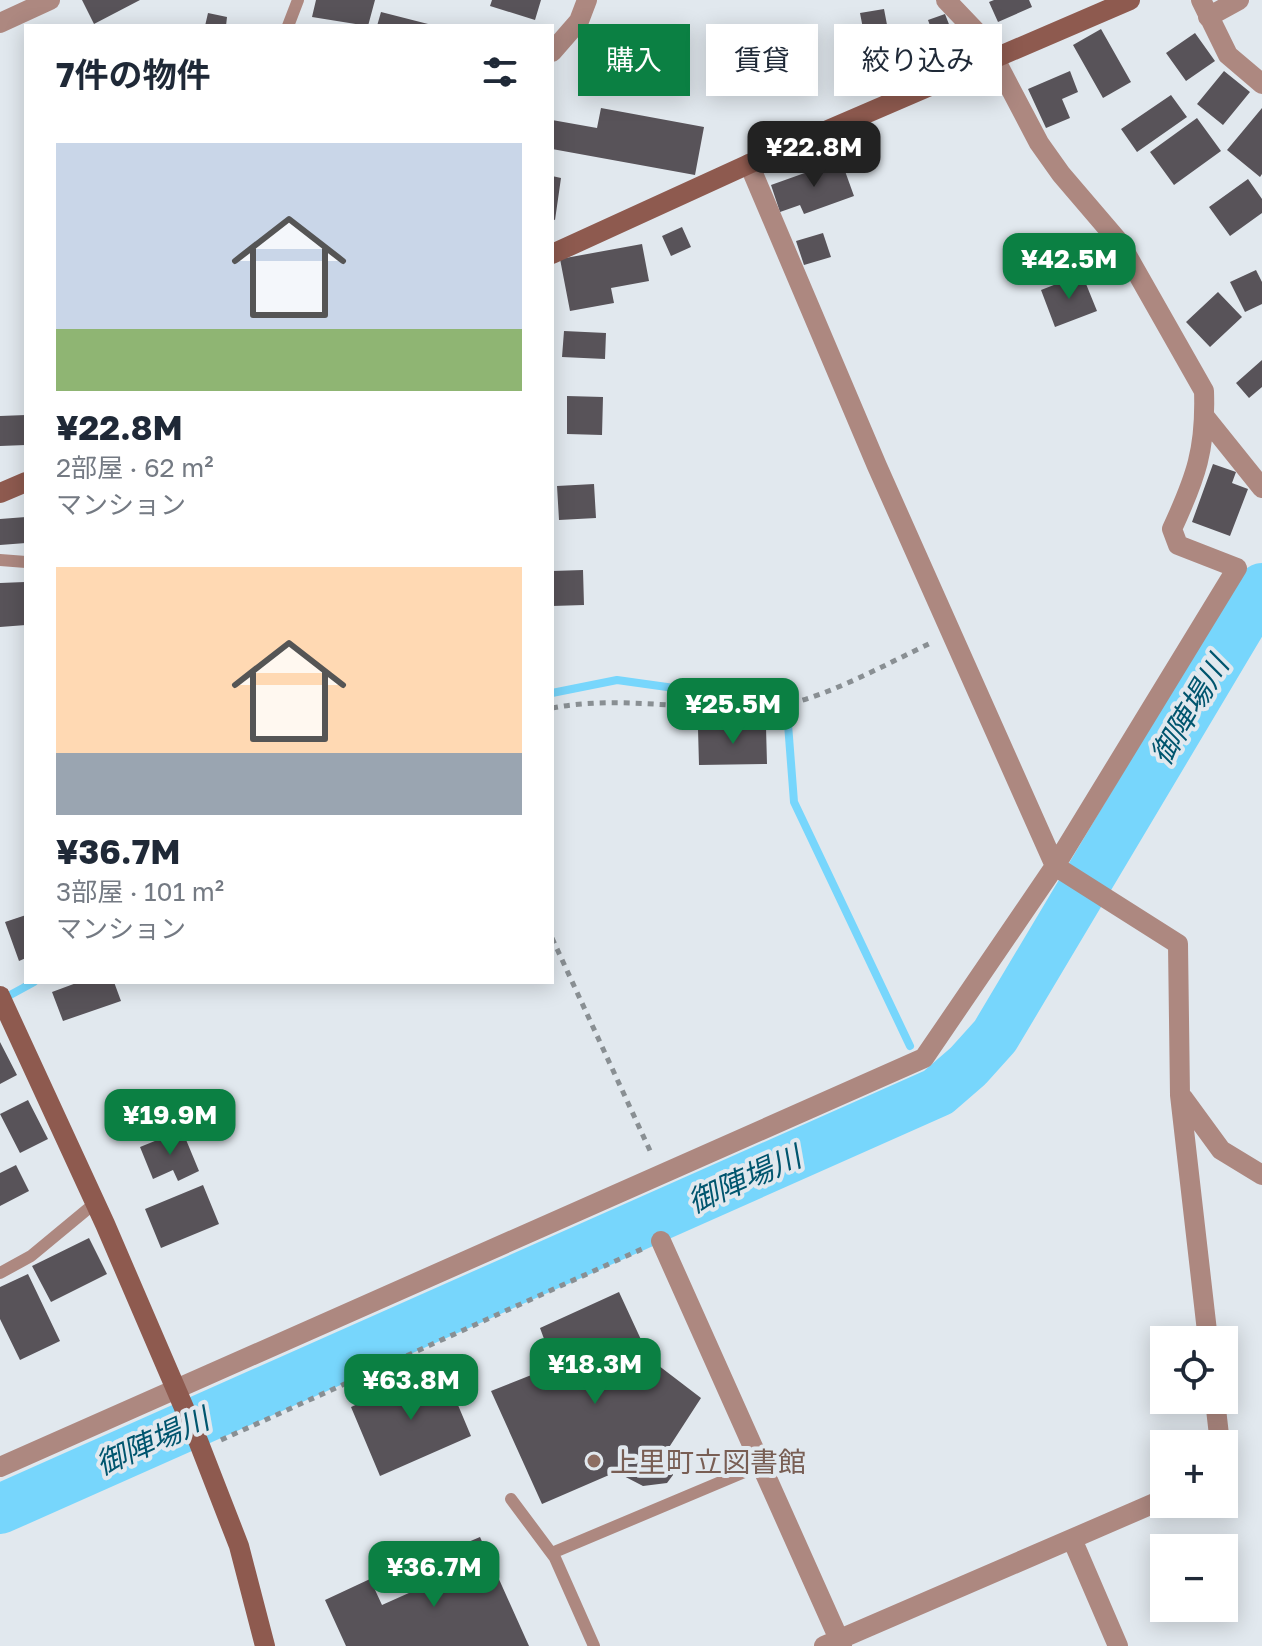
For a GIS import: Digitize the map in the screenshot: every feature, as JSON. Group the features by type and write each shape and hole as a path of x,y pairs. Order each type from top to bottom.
{"street":[{"path":"0,23 50,0"},
{"path":"554,50 579,21 587,0"},
{"path":"946,0 969,24"},
{"path":"1002,57 1130,0"},
{"path":"1239,0 1204,9 1228,55 1262,84"},
{"path":"0,1467 924,1058 1059,868 1237,568 1178,545 1172,529 1197,474 1205,417 1204,391 1140,273 1120,243 1061,174 1039,143 1002,69"},
{"path":"554,253 749,164 910,96"},
{"path":"749,164 952,634 1059,868 1178,944 1180,1095 1206,1326"},
{"path":"1205,417 1262,488"},
{"path":"0,493 24,483"},
{"path":"0,996 95,1203 199,1443 239,1546 265,1646"},
{"path":"1180,1095 1221,1150 1262,1175"},
{"path":"661,1241 761,1465 835,1644 1150,1505"},
{"path":"1072,1539 1118,1646"}],"lane":[{"path":"289,24 298,0"},
{"path":"0,560 24,562"},
{"path":"0,1273 31,1256 95,1203"},
{"path":"552,1553 761,1465"},
{"path":"511,1499 552,1553 594,1646"}],"path":[{"path":"554,708 584,702 758,709 807,699 952,634"},
{"path":"554,942 661,1175"},
{"path":"199,1443 661,1241"}],"building":[{"path":"82,0 140,0 94,24"},
{"path":"316,0 375,0 369,24 312,17"},
{"path":"492,0 541,0 535,20 490,6"},
{"path":"1029,0 1032,7 998,22 989,2"},
{"path":"884,9 887,24 862,24 860,13"},
{"path":"381,12 428,24 378,24"},
{"path":"208,13 227,17 226,24 205,24"},
{"path":"945,14 949,24 929,24 928,20"},
{"path":"1101,29 1131,82 1103,98 1073,45"},
{"path":"1195,33 1215,61 1186,81 1166,53"},
{"path":"1070,71 1078,92 1062,99 1070,118 1046,128 1028,89"},
{"path":"1224,71 1250,92 1223,125 1197,104"},
{"path":"1171,95 1187,117 1137,152 1121,129"},
{"path":"601,108 704,127 695,175 554,149 554,120 597,128"},
{"path":"1262,108 1262,174 1260,177 1227,150"},
{"path":"1197,118 1221,151 1174,185 1150,152"},
{"path":"841,160 854,196 804,214 800,205 780,212 771,185"},
{"path":"554,176 561,178 554,220"},
{"path":"1248,179 1262,199 1262,213 1230,236 1209,207"},
{"path":"682,227 691,247 671,256 662,236"},
{"path":"823,233 831,257 804,265 796,241"},
{"path":"642,244 649,281 611,288 614,303 570,311 560,259"},
{"path":"1256,270 1262,282 1262,304 1245,312 1230,282"},
{"path":"1082,274 1097,311 1055,327 1041,290"},
{"path":"1218,292 1242,317 1210,347 1186,322"},
{"path":"564,331 606,333 605,359 562,357"},
{"path":"1262,360 1262,387 1249,398 1236,383"},
{"path":"567,396 603,397 602,435 567,434"},
{"path":"24,415 24,445 0,446 0,416"},
{"path":"1213,464 1236,472 1232,483 1248,489 1230,536 1192,522"},
{"path":"594,484 596,518 559,520 557,486"},
{"path":"24,517 24,543 0,545 0,519"},
{"path":"583,570 584,605 554,606 554,571"},
{"path":"24,582 24,625 0,627 0,583"},
{"path":"766,727 767,764 699,765 698,729"},
{"path":"24,916 24,959 19,961 5,922"},
{"path":"74,984 115,984 121,1001 63,1021 52,992"},
{"path":"0,1042 17,1075 0,1084"},
{"path":"28,1100 48,1139 20,1153 0,1114"},
{"path":"182,1130 199,1171 178,1181 173,1170 153,1179 140,1147"},
{"path":"16,1165 29,1191 0,1206 0,1173"},
{"path":"203,1185 219,1224 161,1248 145,1209"},
{"path":"89,1238 107,1274 51,1302 32,1266"},
{"path":"28,1274 60,1341 20,1360 0,1319 0,1287"},
{"path":"619,1292 650,1359 701,1398 666,1452 672,1460 673,1475 667,1483 643,1486 616,1472 542,1504 491,1391 554,1366 540,1328"},
{"path":"442,1367 471,1436 380,1476 351,1407"},
{"path":"480,1537 529,1646 346,1646 325,1600 370,1579 382,1605 449,1575 440,1554"}],"waterway":[{"name":"御陣場川","path":"0,1509 938,1092 968,1066 995,1036 1262,588"},
{"path":"554,693 617,680 717,694 785,685 794,802 910,1046"},
{"path":"1,1000 30,984"},
{"path":"928,1074 938,1092"}],"place":[{"name":"上里町立図書館","path":"594,1461"}]}
